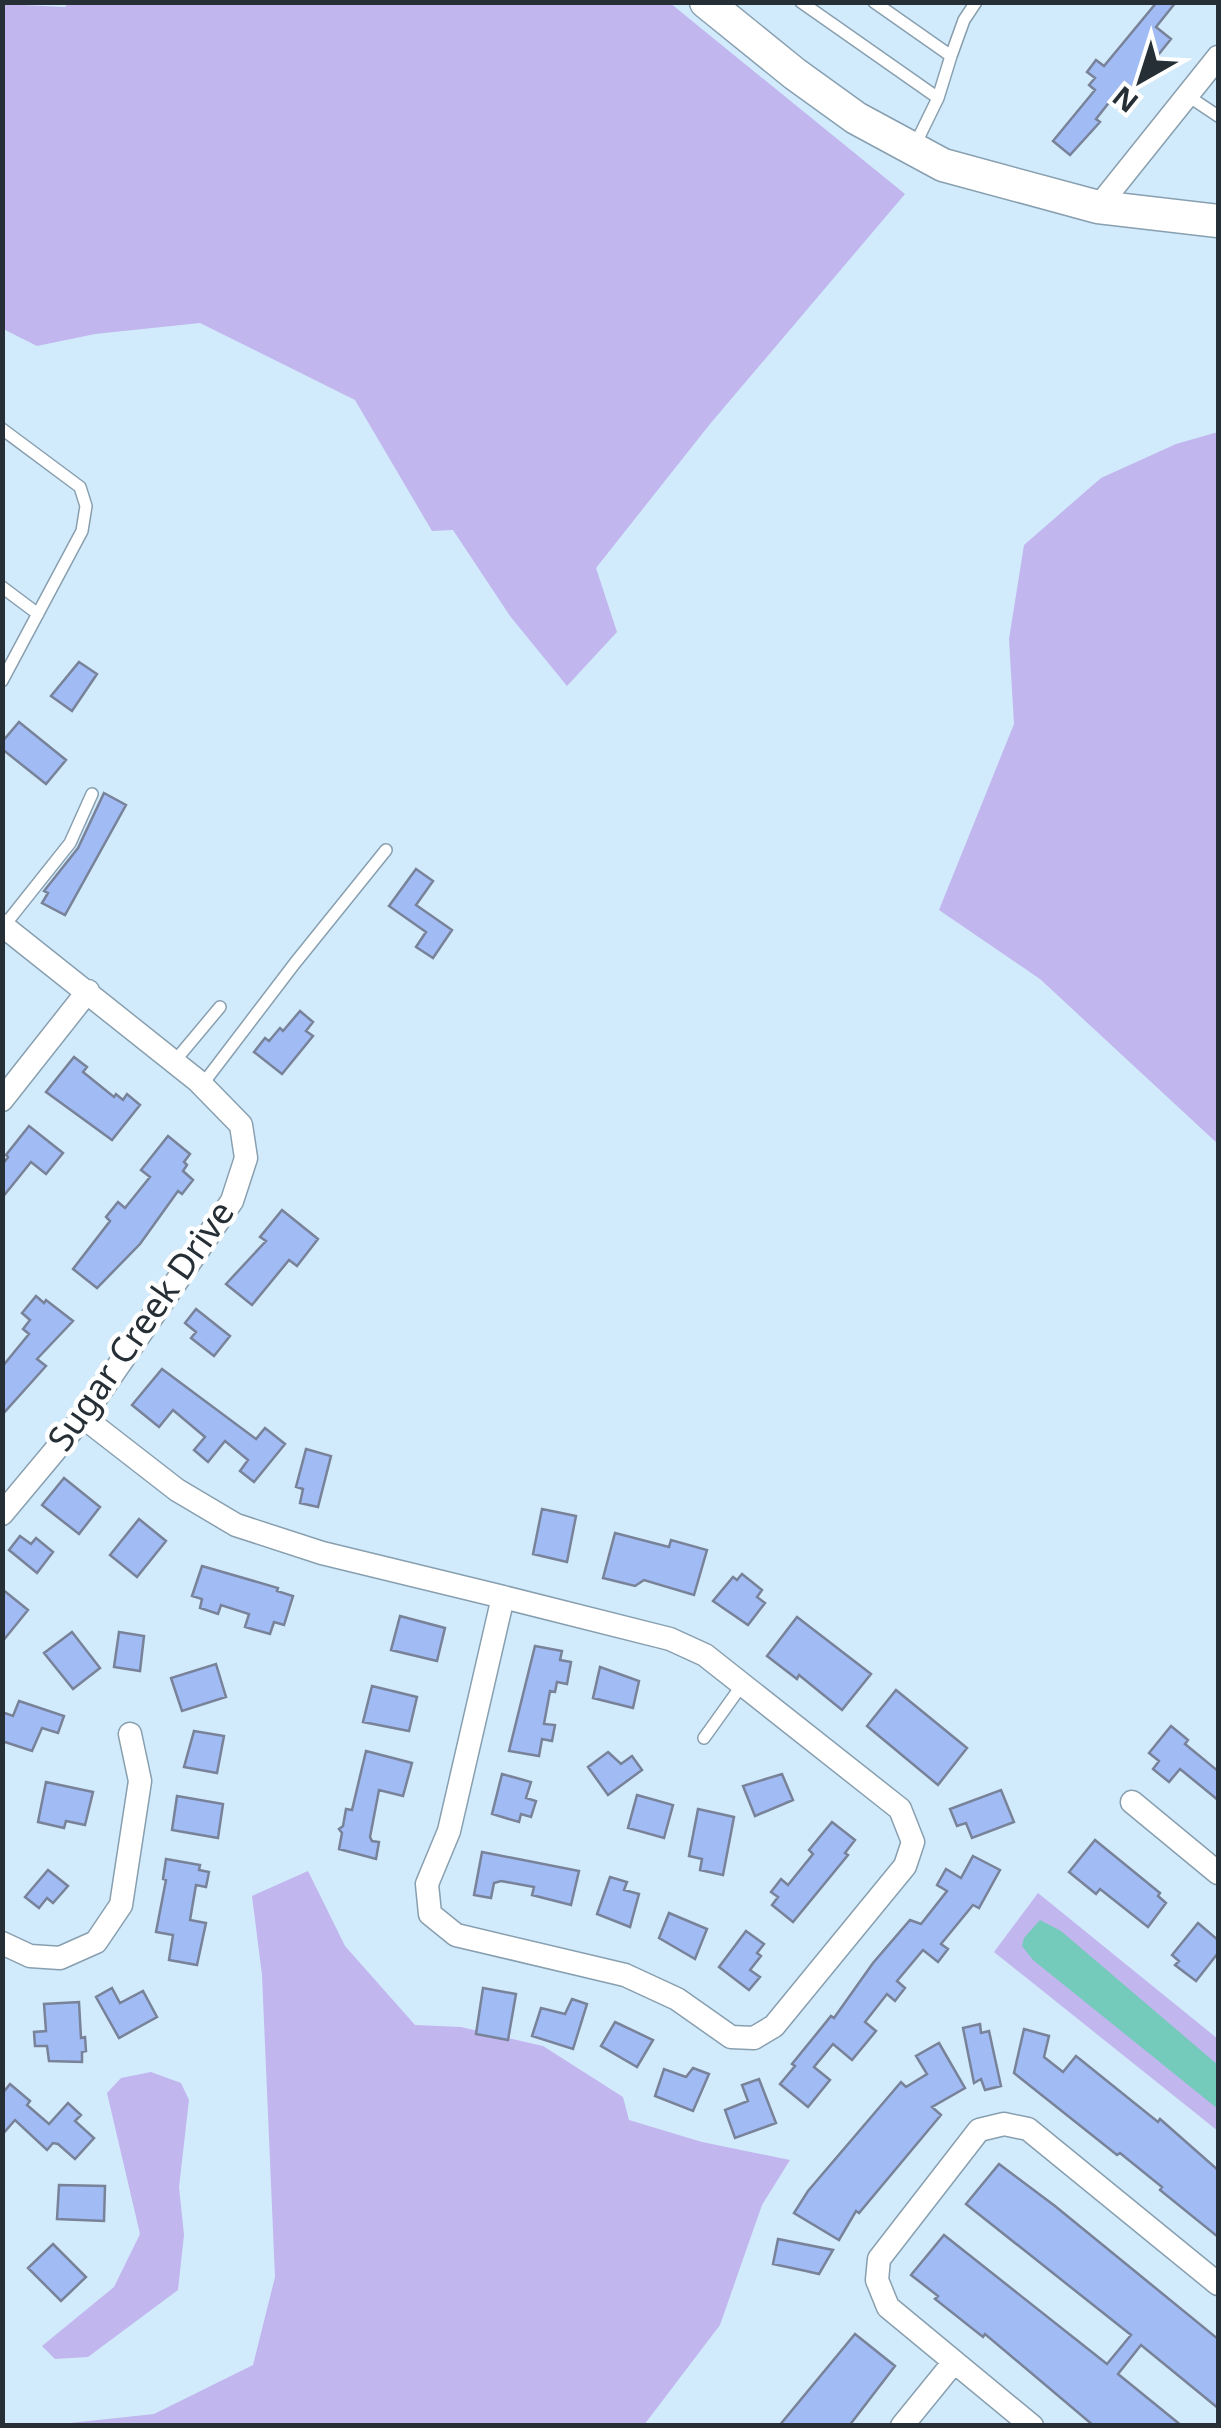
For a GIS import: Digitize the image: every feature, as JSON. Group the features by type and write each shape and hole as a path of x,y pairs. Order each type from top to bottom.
{"main road":[{"path":"706,2 856,118 943,165 1098,207 1218,221"}],"street":[{"path":"1098,207 1218,57"},
{"path":"3,926 202,1085"},
{"path":"2,1100 88,991"},
{"name":"Sugar Creek Drive","path":"2,1514 83,1417 232,1201 246,1158 242,1124 202,1085"},
{"path":"83,1417 176,1490 236,1524 322,1553 503,1597 670,1638 705,1655 900,1810 913,1842 904,1866 774,2026 754,2038 731,2037 677,1999 625,1975 456,1936 430,1914 427,1884 449,1832 503,1597"},
{"path":"2,1942 30,1956 60,1958 96,1942 121,1905 140,1781 130,1734"},
{"path":"1132,1802 1218,1873"},
{"path":"1032,2426 888,2307 876,2280 879,2259 978,2130 1004,2124 1028,2130 1218,2284"},
{"path":"902,2426 954,2362"}],"lane":[{"path":"801,2 938,98"},
{"path":"874,2 951,56"},
{"path":"914,149 938,98 964,20 976,2"},
{"path":"1188,96 1218,116"},
{"path":"2,429 80,487 86,506 82,531 2,681"},
{"path":"2,587 38,614"},
{"path":"3,926 70,843 92,794"},
{"path":"202,1085 386,850"},
{"path":"174,1062 220,1006"},
{"path":"704,1738 742,1685"}],"shaded area":[{"path":"69,2 670,3 905,194 710,424 596,568 617,632 567,686 510,616 453,530 432,531 355,400 200,323 95,334 37,346 3,329 3,4 65,7"},
{"path":"1218,432 1218,1144 1040,979 939,910 1014,724 1009,639 1024,545 1101,478 1176,444"},
{"path":"308,1871 345,1946 415,2025 461,2027 543,2046 623,2097 629,2120 702,2142 790,2160 762,2205 720,2325 644,2425 42,2426 154,2414 253,2365 275,2277 262,1975 252,1896"},
{"path":"1038,1893 1218,2039 1218,2131 994,1952"},
{"path":"1040,1920 1061,1931 1218,2065 1218,2109 1033,1960 1022,1946"},
{"path":"151,2072 181,2083 189,2100 179,2187 184,2235 178,2290 88,2357 55,2359 42,2346 114,2287 140,2234 107,2093 121,2078"}],"building":[{"path":"1157,2 1176,2 1156,27 1171,39 1130,90 1126,87 1118,97 1115,95 1096,119 1100,122 1070,155 1053,141 1095,90 1089,85 1095,78 1087,72 1096,60 1104,66"},
{"path":"79,662 97,674 72,711 51,696"},
{"path":"19,722 66,760 46,784 2,749 2,742"},
{"path":"104,793 126,805 65,915 42,903 48,893 44,891 78,848"},
{"path":"416,869 433,881 416,905 452,930 433,958 416,947 426,932 389,906"},
{"path":"300,1011 313,1022 306,1031 313,1036 282,1074 254,1052 265,1038 269,1041 280,1028 283,1031"},
{"path":"74,1057 87,1067 83,1072 114,1097 116,1094 123,1100 127,1094 140,1105 112,1140 46,1092"},
{"path":"29,1126 63,1153 46,1174 31,1162 2,1198 2,1165"},
{"path":"168,1136 190,1154 183,1171 193,1180 182,1194 178,1191 140,1244 97,1288 73,1269 110,1221 106,1217 118,1202 125,1208 150,1177 141,1170"},
{"path":"282,1210 318,1239 297,1266 289,1260 252,1305 226,1284 266,1241 260,1237"},
{"path":"36,1296 73,1321 37,1359 46,1366 2,1415 2,1367 29,1334 23,1329 30,1320 22,1313"},
{"path":"196,1309 230,1336 214,1356 191,1338 196,1332 185,1323"},
{"path":"162,1369 256,1439 265,1428 285,1444 254,1482 240,1471 248,1460 225,1441 208,1462 194,1450 205,1437 173,1410 159,1427 132,1405"},
{"path":"306,1449 331,1456 318,1507 300,1503 303,1489 296,1487"},
{"path":"64,1478 100,1507 79,1534 42,1505"},
{"path":"542,1509 576,1516 567,1562 533,1554"},
{"path":"139,1519 166,1541 137,1577 110,1555"},
{"path":"615,1533 669,1547 671,1540 707,1550 694,1595 644,1580 635,1586 603,1578"},
{"path":"20,1536 31,1544 36,1538 53,1552 37,1573 9,1550"},
{"path":"202,1566 293,1596 284,1625 274,1622 270,1634 245,1627 249,1614 221,1605 218,1614 200,1608 202,1599 192,1596"},
{"path":"742,1574 762,1590 757,1597 765,1603 748,1625 713,1601 733,1577 737,1580"},
{"path":"2,1589 28,1610 2,1642"},
{"path":"400,1616 445,1628 437,1661 391,1650"},
{"path":"797,1617 871,1674 842,1710 799,1675 797,1679 767,1656"},
{"path":"72,1632 100,1668 73,1689 44,1653"},
{"path":"119,1632 144,1636 140,1671 114,1667"},
{"path":"535,1646 562,1651 560,1660 571,1662 567,1684 557,1682 555,1692 550,1691 544,1724 555,1725 552,1741 542,1739 539,1756 509,1751"},
{"path":"216,1664 226,1697 182,1711 171,1678"},
{"path":"600,1667 639,1681 633,1708 593,1698"},
{"path":"372,1686 417,1697 409,1731 363,1722"},
{"path":"896,1690 967,1748 938,1785 867,1726"},
{"path":"19,1701 64,1716 58,1733 42,1728 32,1751 2,1741 2,1712 13,1716"},
{"path":"1171,1726 1188,1740 1185,1744 1218,1771 1218,1800 1180,1769 1169,1782 1153,1769 1159,1761 1149,1753"},
{"path":"194,1731 224,1736 217,1773 184,1767"},
{"path":"366,1751 412,1763 403,1796 379,1790 370,1837 379,1842 376,1859 339,1849 339,1829 346,1809 352,1810"},
{"path":"608,1752 621,1764 632,1756 642,1770 608,1795 588,1767"},
{"path":"502,1774 531,1782 526,1798 536,1801 531,1817 521,1814 519,1822 492,1814"},
{"path":"782,1774 793,1800 755,1816 743,1786"},
{"path":"46,1782 93,1792 85,1825 66,1821 64,1828 38,1822"},
{"path":"1001,1790 1014,1822 972,1838 966,1823 957,1826 950,1809"},
{"path":"637,1795 673,1805 664,1838 628,1828"},
{"path":"177,1796 223,1804 218,1838 172,1830"},
{"path":"698,1809 734,1817 723,1875 700,1870 702,1859 689,1856"},
{"path":"832,1822 855,1840 845,1853 848,1855 793,1922 772,1905 778,1897 771,1892 781,1879 788,1885"},
{"path":"1095,1840 1160,1893 1158,1896 1166,1903 1148,1927 1100,1889 1096,1894 1069,1872"},
{"path":"482,1852 579,1871 571,1905 532,1895 534,1887 501,1881 494,1883 491,1898 474,1895"},
{"path":"973,1856 1000,1870 979,1908 973,1905 941,1944 948,1949 938,1962 923,1950 897,1981 905,1988 895,2001 887,1994 865,2022 876,2031 852,2060 833,2044 814,2067 830,2080 808,2107 780,2084 795,2066 792,2064 831,2016 834,2018 910,1920 921,1924 947,1891 937,1885 946,1869 961,1878"},
{"path":"166,1859 200,1865 199,1870 209,1872 206,1887 196,1885 190,1920 206,1923 197,1965 169,1960 173,1935 156,1932"},
{"path":"48,1870 68,1886 53,1903 47,1898 39,1908 25,1897"},
{"path":"610,1877 627,1882 624,1890 639,1894 630,1927 597,1914"},
{"path":"669,1913 707,1929 695,1959 659,1938"},
{"path":"1198,1923 1218,1940 1218,1953 1196,1981 1175,1965 1179,1961 1172,1955"},
{"path":"746,1931 764,1944 757,1953 761,1956 750,1970 760,1977 749,1990 719,1967"},
{"path":"112,1988 120,2003 143,1991 157,2017 119,2038 96,1997"},
{"path":"483,1988 516,1994 508,2040 476,2034"},
{"path":"572,1999 587,2004 573,2049 532,2036 541,2008 565,2014"},
{"path":"79,2002 81,2038 85,2037 86,2051 82,2052 82,2062 49,2061 47,2046 35,2046 34,2032 46,2031 44,2004"},
{"path":"615,2022 653,2040 637,2067 601,2046"},
{"path":"980,2024 981,2033 989,2031 1001,2086 985,2090 981,2079 974,2083 963,2028"},
{"path":"1024,2029 1049,2036 1044,2057 1063,2072 1076,2056 1158,2122 1160,2119 1218,2170 1218,2237 1120,2153 1117,2155 1014,2073"},
{"path":"939,2043 965,2088 932,2107 941,2115 859,2213 856,2211 839,2240 794,2213 808,2191 901,2082 906,2087 927,2074 916,2056"},
{"path":"693,2068 709,2074 693,2111 655,2096 664,2069 686,2077"},
{"path":"759,2079 776,2123 735,2138 725,2110 748,2101 742,2085"},
{"path":"10,2084 49,2124 68,2103 81,2115 75,2121 94,2138 75,2159 58,2144 53,2143 47,2150 15,2120 2,2135 2,2094"},
{"path":"999,2164 1218,2339 1218,2408 1141,2345 1118,2374 1182,2426 1094,2426 985,2334 983,2337 935,2299 938,2296 911,2275 944,2235 1107,2364 1131,2335 966,2204"},
{"path":"59,2185 105,2186 104,2221 57,2219"},
{"path":"778,2239 833,2250 819,2274 773,2264"},
{"path":"53,2244 86,2277 61,2301 28,2268"},
{"path":"855,2334 895,2366 849,2426 779,2426"}]}
